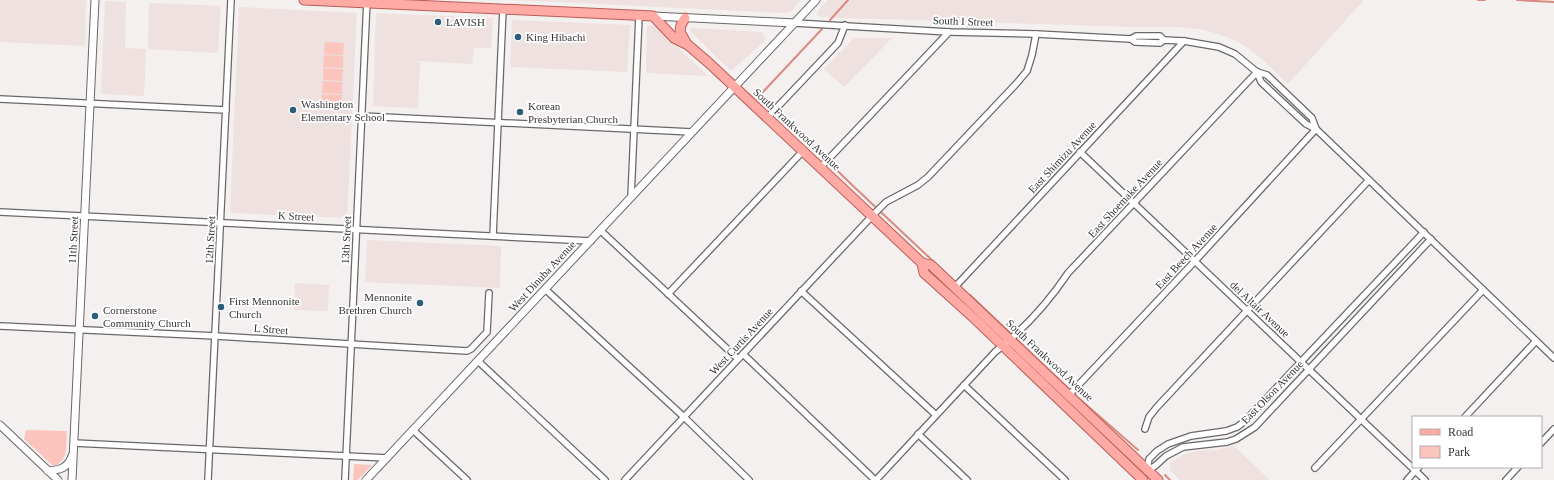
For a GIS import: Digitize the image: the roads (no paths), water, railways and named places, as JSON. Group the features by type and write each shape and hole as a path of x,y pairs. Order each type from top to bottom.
{"main road":[{"path":"304,0 653,16"},
{"name":"South Frankwood Avenue","path":"653,16 674,38 688,45 734,87 922,263 931,265 955,287 1158,480"},
{"path":"685,18 681,25 680,32 688,45"},
{"name":"South Frankwood Avenue","path":"922,263 924,272 1003,346 1140,479"}],"street":[{"name":"11th Street","path":"72,480 95,0"},
{"name":"12th Street","path":"208,480 231,0"},
{"name":"West Dinuba Avenue","path":"366,480 816,0"},
{"name":"13th Street","path":"345,480 367,2"},
{"path":"493,236 503,9"},
{"path":"631,197 639,16"},
{"path":"653,16 795,23"},
{"name":"South I Street","path":"795,23 949,32 1036,34 1131,39 1135,42 1160,43 1164,40 1184,41 1219,47 1235,54 1257,72"},
{"path":"767,118 838,43 846,25"},
{"path":"821,168 949,32"},
{"name":"West Curtis Avenue","path":"625,480 872,216 886,202 928,177 1016,84 1027,71 1032,56 1036,34"},
{"name":"East Shimizu Avenue","path":"955,287 1184,41"},
{"path":"1257,72 1260,82 1306,124 1316,129 1554,358"},
{"path":"1257,72 1267,75 1312,118 1316,129"},
{"name":"East Shoemake Avenue","path":"876,480 995,352 1011,340 1053,295 1068,273 1257,72"},
{"path":"0,99 226,110"},
{"path":"362,116 692,132"},
{"name":"East Beech Avenue","path":"1069,394 1195,261 1316,129"},
{"path":"668,294 803,151"},
{"name":"del Altair Avenue","path":"1080,152 1412,464"},
{"path":"1145,429 1149,417 1157,407 1369,180"},
{"name":"K Street","path":"0,212 591,240"},
{"path":"600,230 738,359"},
{"name":"East Olson Avenue","path":"1147,469 1149,459 1157,451 1168,444 1191,436 1226,431 1245,422 1424,232"},
{"name":"East Olson Avenue","path":"1147,469 1155,466 1166,456 1183,447 1227,442 1246,433 1261,420 1431,239"},
{"path":"545,289 684,417 749,480"},
{"path":"1315,468 1483,290"},
{"path":"801,292 936,416"},
{"name":"L Street","path":"0,326 216,336 467,351 486,334 488,329 489,293"},
{"path":"1466,416 1536,341"},
{"path":"743,354 876,480"},
{"path":"478,361 605,480"},
{"path":"964,385 1065,480"},
{"path":"0,425 58,480"},
{"path":"1542,442 1554,429"},
{"path":"413,430 467,480"},
{"path":"918,434 967,480"},
{"path":"74,443 387,458"},
{"path":"48,471 64,468 69,463 74,452"},
{"path":"1506,480 1517,468"},
{"path":"1140,479 1147,469"},
{"path":"1406,480 1417,469"},
{"name":"del Altair Avenue","path":"1417,469 1425,480"}],"waterway":[{"path":"830,20 848,0"},
{"path":"1478,0 1485,0"},
{"path":"1517,0 1554,2"},
{"path":"762,97 762,93 822,29"},
{"path":"786,121 934,262"},
{"path":"970,295 1068,388"},
{"path":"1075,395 1138,450"},
{"path":"1165,475 1170,480"}],"place":[{"name":"LAVISH","path":"438,22"},
{"name":"King Hibachi","path":"518,37"},
{"name":"Washington Elementary School","path":"293,110"},
{"name":"Korean Presbyterian Church","path":"520,112"},
{"name":"Mennonite Brethren Church","path":"420,303"},
{"name":"First Mennonite Church","path":"221,307"},
{"name":"Cornerstone Community Church","path":"95,316"}]}
